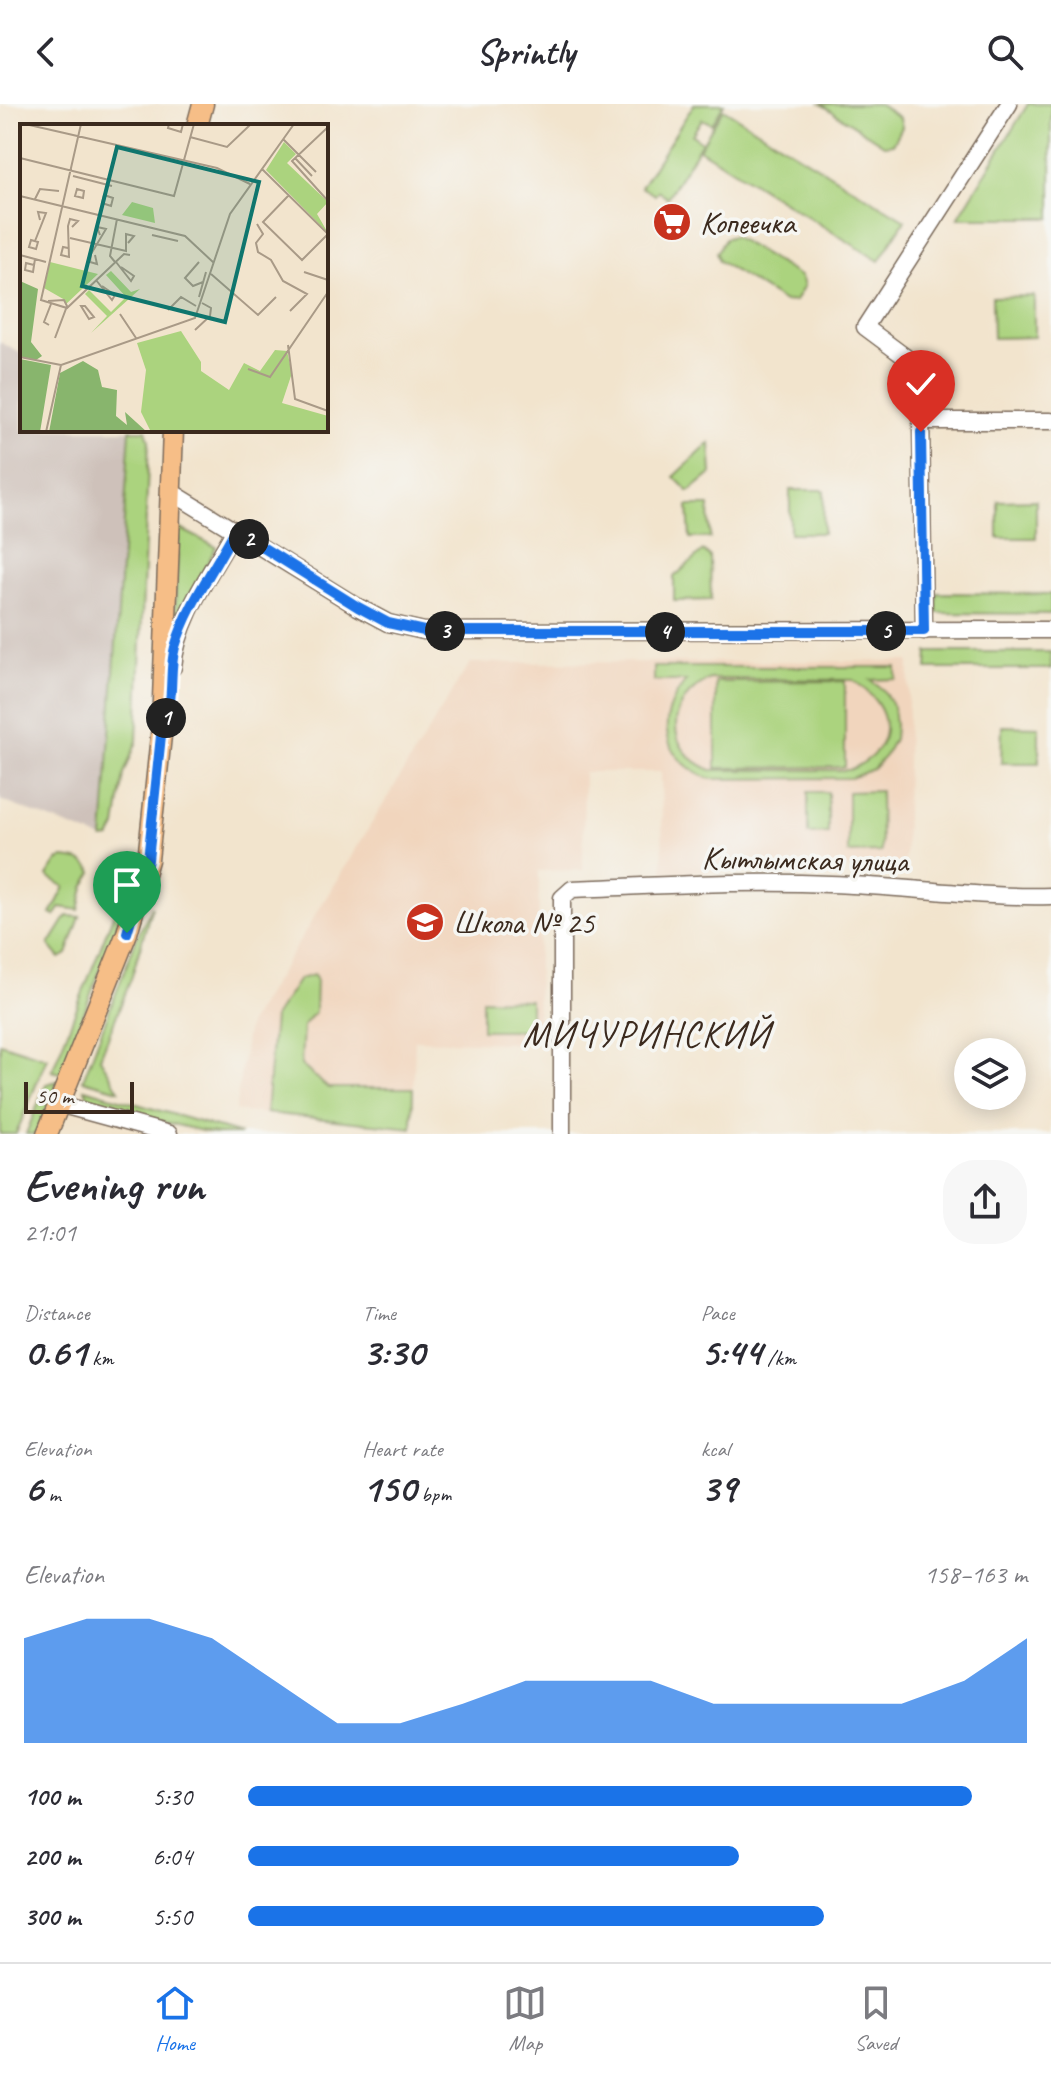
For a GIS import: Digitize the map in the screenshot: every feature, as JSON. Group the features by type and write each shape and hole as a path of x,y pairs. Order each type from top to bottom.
{"main road":[{"path":"198,124 203,104"},
{"path":"47,1134 127,933 152,841 162,726 173,432"}],"street":[{"path":"924,631 921,421 912,362 865,327 1009,104"},
{"path":"921,421 1051,421"},
{"path":"170,491 358,607 388,623 424,631 1051,630"},
{"path":"162,726 169,715 174,650 179,636 235,530"},
{"name":"Кытлымская улица","path":"562,1134 562,898 572,889 811,883 1016,897 1051,896"},
{"path":"59,1104 169,1134"}],"shaded area":[{"path":"0,342 20,353 20,432 130,432 103,839 0,800"},
{"name":"Школа № 25","path":"909,661 905,867 663,872 661,772 584,772 583,870 539,871 537,1044 415,1040 412,1128 235,1111 248,1025 470,663"}],"green space":[{"path":"694,104 724,104 712,124 702,119 692,135 702,142 667,198 658,191 655,195 641,187"},
{"path":"821,104 879,104 900,118 902,127 893,144 884,145"},
{"path":"1028,104 1051,104 1051,218 958,218"},
{"path":"723,109 905,220 879,261 699,149"},
{"path":"733,236 801,277 804,286 795,301 784,302 719,261 716,253 726,238"},
{"path":"1034,296 1034,337 993,338 992,297"},
{"path":"130,432 147,432 149,440 137,741 124,774 116,827 110,838 103,839"},
{"path":"710,443 712,473 689,492 674,477"},
{"path":"790,490 824,490 823,533 790,533"},
{"path":"1036,500 1036,538 998,538 998,501"},
{"path":"688,506 709,506 710,538 690,538"},
{"path":"179,528 216,547 174,627"},
{"path":"703,551 710,557 711,600 674,601 674,577"},
{"path":"937,593 1051,594 1051,614 937,613"},
{"path":"928,652 1051,652 1051,669 927,669"},
{"path":"654,667 896,667 896,679 870,680 883,690 893,707 894,739 873,769 851,778 711,779 682,761 668,738 670,711 686,681 654,681","holes":["710,679 853,680 877,703 885,728 883,740 876,751 849,770 711,770 696,762 678,739 678,712 695,688"]},
{"path":"845,681 845,767 716,768 716,682"},
{"path":"1002,726 1039,727 1039,763 1001,763"},
{"path":"880,791 881,852 848,853 848,792"},
{"path":"808,792 828,792 828,833 808,834"},
{"path":"63,858 84,863 93,872 84,887 79,910 61,907 55,916 51,914 65,887 47,876 57,861"},
{"path":"127,880 130,885 127,899 61,1073 52,1071"},
{"path":"152,906 132,976 100,1058 119,1090 83,1080 138,935"},
{"path":"67,916 80,917 67,954 60,958 49,945"},
{"path":"314,975 315,1012 303,1026 301,1065 328,1088 413,1088 412,1128 266,1113 274,1017 299,979"},
{"path":"482,999 530,1000 530,1030 482,1030"},
{"path":"0,1043 47,1058 16,1134 0,1134"},
{"path":"58,1081 37,1134 26,1134 46,1084"},
{"path":"85,1089 241,1134 215,1134 104,1108 87,1095"}],"place":[{"name":"Копеечка","path":"672,222"},
{"name":"Школа № 25","path":"425,922"}],"district":[{"name":"МИЧУРИНСКИЙ","path":"647,1033"}],"route":[{"path":"127,933 152,841 162,726 169,715 174,650 184,622 235,530 358,607 388,623 424,631 924,631 921,432"}]}
